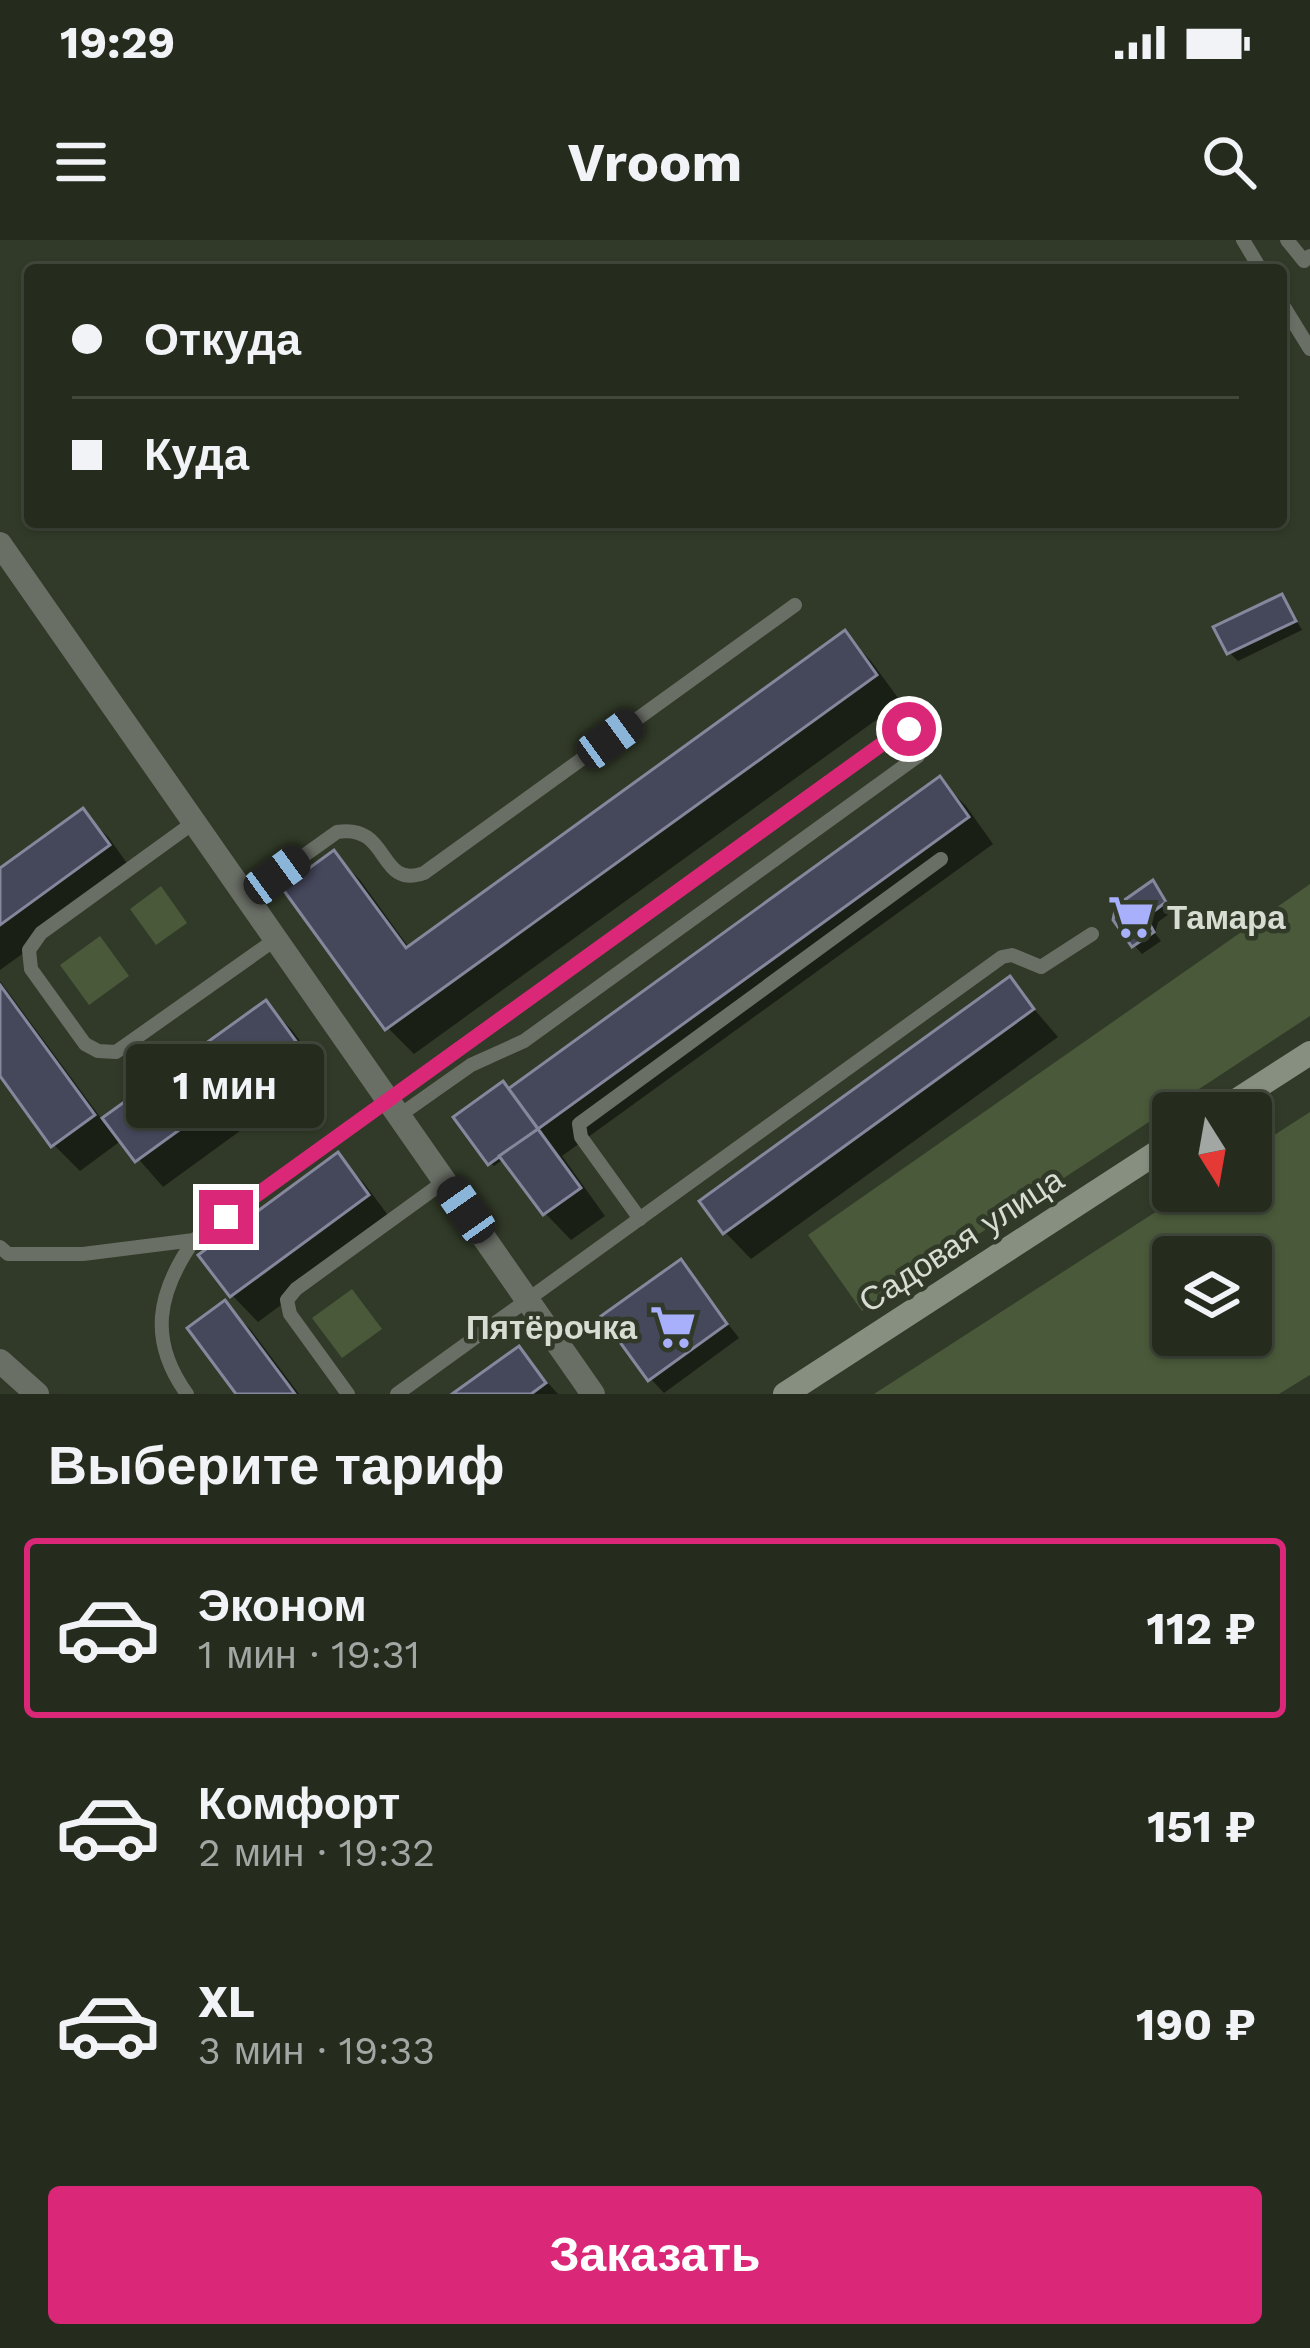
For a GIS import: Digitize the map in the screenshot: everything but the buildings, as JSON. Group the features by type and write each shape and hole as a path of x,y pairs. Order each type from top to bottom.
{"main road":[{"path":"1250,1092 1310,1053"},
{"name":"Садовая улица","path":"785,1394 816,1385 1152,1156"}],"street":[{"path":"0,544 589,1392"},
{"path":"0,1361 38,1394"}],"lane":[{"path":"1287,240 1304,261 1310,256"},
{"path":"1287,312 1310,349"},
{"path":"246,898 337,832 352,829 369,836 394,871 409,876 424,873 795,605"},
{"path":"187,1394 170,1371 161,1322 165,1292 194,1240 395,1107 900,731 913,730 922,743 918,756 524,1041 395,1107"},
{"path":"193,823 35,938 29,960 45,987 86,1044 98,1051 116,1052 276,939"},
{"path":"640,1219 581,1137 578,1124 941,859"},
{"path":"397,1394 1002,957 1012,955 1041,968 1092,934"},
{"path":"347,1394 290,1314 289,1294 446,1180"},
{"path":"3,1255 121,1252 194,1240"}],"green space":[{"path":"1310,884 1310,1016 1195,1092 1152,1092 1152,1120 862,1311 808,1235"},
{"path":"161,886 187,923 156,945 130,909"},
{"path":"100,936 129,976 89,1005 60,965"},
{"path":"1310,1112 1310,1375 1279,1394 874,1394 1156,1212 1272,1212 1272,1136"},
{"path":"352,1289 382,1329 342,1358 312,1318"}],"place":[{"name":"Тамара","path":"1131,917"},
{"name":"Пятёрочка","path":"673,1327"}],"route":[{"path":"226,1217 900,731 909,729"}]}
